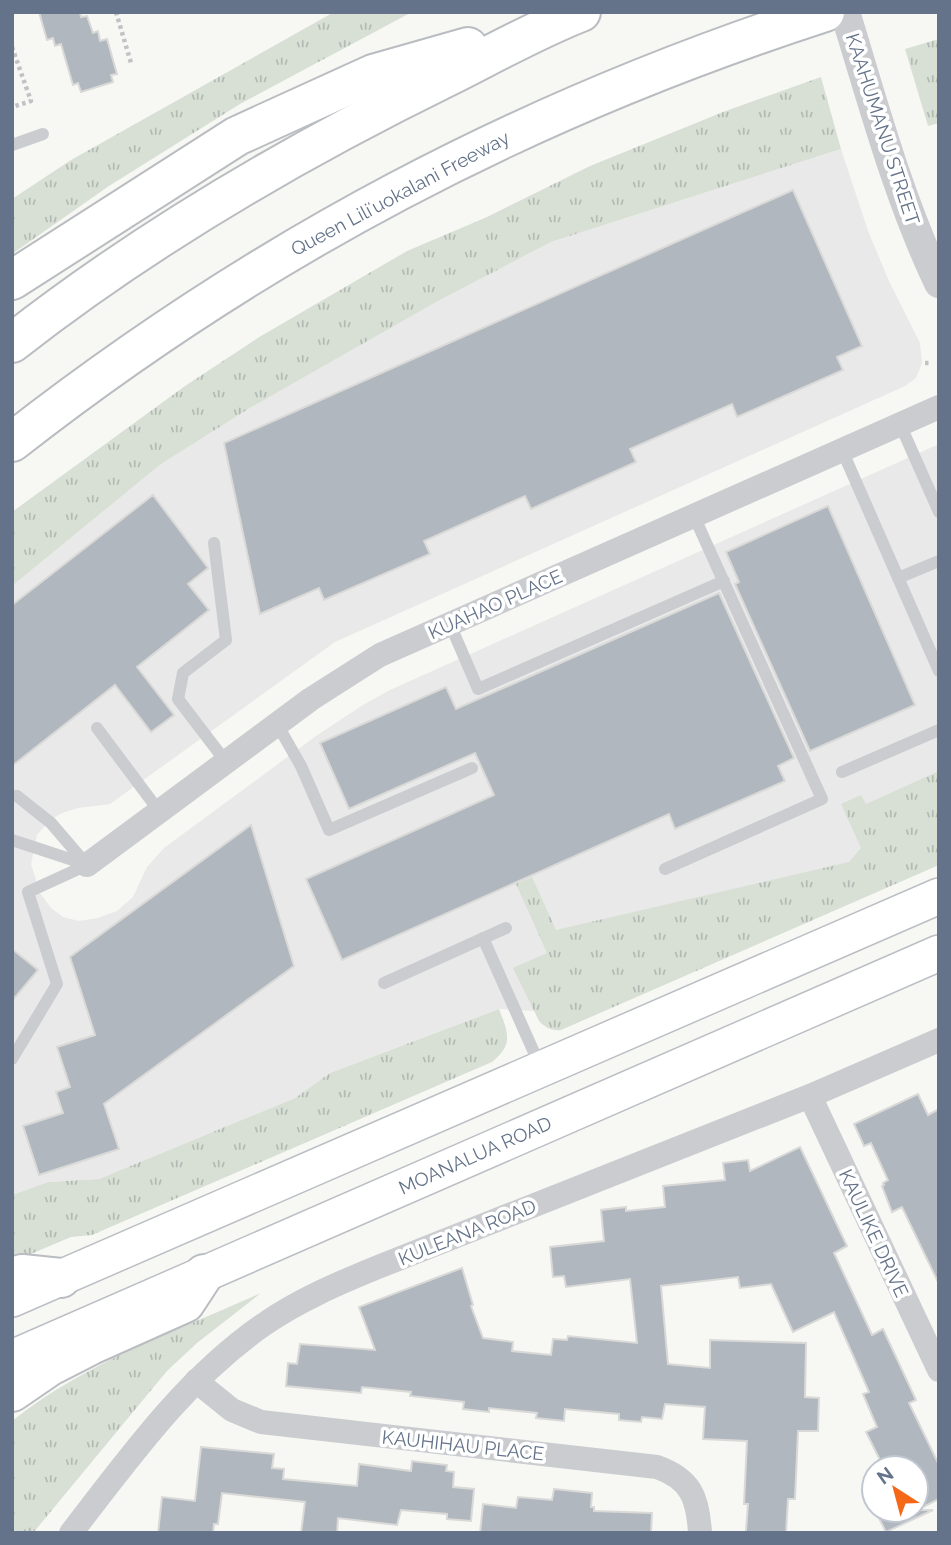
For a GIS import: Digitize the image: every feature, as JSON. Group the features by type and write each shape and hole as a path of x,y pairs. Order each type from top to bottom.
{"highway":[{"name":"Queen Liliʻuokalani Freeway","path":"12,442 135,351 221,292 407,186 516,131 621,85 737,40 825,12"},
{"path":"12,280 237,136 373,74 572,16"},
{"path":"12,343 129,260 228,195 387,107 572,16"},
{"path":"12,1278 22,1273 61,1278"},
{"path":"12,1392 71,1355 185,1303 204,1274"}],"main road":[{"path":"12,1299 939,896"},
{"name":"MOANALUA ROAD","path":"12,1358 939,953"}],"street":[{"name":"KAAHUMANU STREET","path":"845,12 909,211 939,283"},
{"name":"KUAHAO PLACE","path":"87,864 345,675 368,662 939,407"},
{"name":"KULEANA ROAD","path":"71,1533 142,1441 196,1381 263,1325 308,1298 341,1282 810,1096 939,1040"},
{"name":"KAULIKE DRIVE","path":"810,1096 939,1370"},
{"name":"KAUHIHAU PLACE","path":"196,1381 232,1410 261,1422 657,1467 675,1475 691,1491 696,1501 700,1533"}],"lane":[{"path":"12,145 43,134"},
{"path":"900,424 939,512"},
{"path":"842,450 939,671"},
{"path":"665,869 822,799 694,516"},
{"path":"214,543 226,640 183,673 178,699 226,762"},
{"path":"898,578 939,561"},
{"path":"450,624 478,689 724,580"},
{"path":"277,724 301,766 329,830 472,768"},
{"path":"97,728 159,811"},
{"path":"842,772 939,730"},
{"path":"12,796 17,796 51,823 87,864"},
{"path":"12,840 87,864"},
{"path":"12,1059 57,984 28,892 87,864"},
{"path":"384,983 506,928"},
{"path":"483,938 541,1069"}],"path":[{"path":"116,12 131,62"},
{"path":"12,47 31,101 12,107"}],"shaded area":[{"path":"841,149 868,231 920,343 922,363 916,378 905,386 335,642 110,804 78,808 49,821 37,835 31,864 40,893 51,908 63,917 79,921 117,911 133,897 147,867 164,848 316,736 363,705 390,690 939,444 939,818 862,849 849,862 583,1002 534,1011 499,1009 330,1073 295,1098 99,1179 48,1182 12,1195 12,586 161,464 250,408 438,301 551,242"}],"green space":[{"path":"334,12 412,12 240,104 109,186 12,254 12,199 71,160"},
{"path":"939,39 939,123 928,126 905,49"},
{"path":"821,77 841,149 551,242 438,301 250,408 161,464 12,586 12,512 185,386 261,336 407,251 487,217 590,166 723,112"},
{"path":"939,771 939,865 561,1030 544,1026 539,1021 513,968 547,953 516,884 532,877 556,930 849,862 861,848 841,804 861,795 866,804"},
{"path":"499,1009 507,1038 504,1050 492,1062 92,1235 71,1237 12,1262 12,1195 48,1182 99,1179 295,1098 330,1073"},
{"path":"261,1293 197,1343 167,1371 33,1533 12,1533 12,1421 70,1381 132,1349"}],"building":[{"path":"39,12 80,12 81,17 87,16 93,33 98,31 100,41 107,39 117,74 111,75 113,82 81,92 78,83 73,85 61,44 55,46 53,38 47,40"},
{"path":"793,190 862,346 837,357 843,370 737,417 732,404 630,449 636,462 531,509 525,496 424,541 430,554 324,600 319,588 260,614 224,443"},
{"path":"153,495 208,568 188,584 209,610 137,667 174,715 151,732 115,685 12,766 12,605"},
{"path":"828,506 915,705 810,751 735,584 739,582 726,552"},
{"path":"719,593 794,758 778,766 785,781 675,829 669,814 342,960 306,879 494,795 475,753 349,809 320,743 446,687 456,709"},
{"path":"251,825 294,966 104,1104 119,1149 39,1175 23,1126 63,1113 56,1092 70,1087 57,1047 95,1035 70,957"},
{"path":"12,949 38,970 12,1001"},
{"path":"918,1094 928,1115 939,1109 939,1284 902,1207 892,1212 882,1186 888,1180 871,1143 864,1146 854,1124"},
{"path":"800,1147 847,1246 834,1253 872,1335 883,1329 916,1400 909,1403 939,1465 939,1499 930,1504 930,1454 877,1454 866,1432 877,1427 863,1394 869,1392 834,1312 793,1332 771,1284 740,1288 738,1277 661,1286 668,1364 710,1368 710,1340 806,1343 805,1397 819,1398 818,1431 798,1431 795,1499 788,1499 786,1533 746,1531 748,1504 744,1504 747,1441 703,1439 705,1407 665,1404 662,1419 642,1417 641,1422 619,1420 619,1414 565,1409 564,1421 536,1418 537,1413 489,1408 489,1412 463,1409 464,1402 410,1396 411,1392 362,1387 361,1393 286,1386 288,1363 297,1364 300,1344 375,1350 359,1307 462,1268 473,1305 471,1306 483,1338 513,1342 512,1351 551,1355 553,1339 567,1340 568,1336 637,1343 630,1279 566,1287 564,1276 553,1277 550,1247 604,1241 601,1210 626,1207 626,1211 665,1207 663,1186 725,1180 723,1163 748,1160 750,1171"},
{"path":"201,1447 274,1454 272,1468 284,1469 283,1479 357,1486 359,1464 411,1471 412,1461 447,1465 446,1471 454,1472 453,1487 474,1489 471,1521 447,1519 447,1514 401,1510 397,1525 338,1518 337,1533 301,1533 305,1502 222,1493 218,1524 214,1524 213,1533 158,1533 162,1497 195,1501"},
{"path":"554,1489 592,1493 591,1507 594,1507 594,1511 652,1513 651,1533 480,1533 483,1504 516,1508 518,1497 552,1500"},
{"path":"882,1524 903,1524 886,1532"}]}
